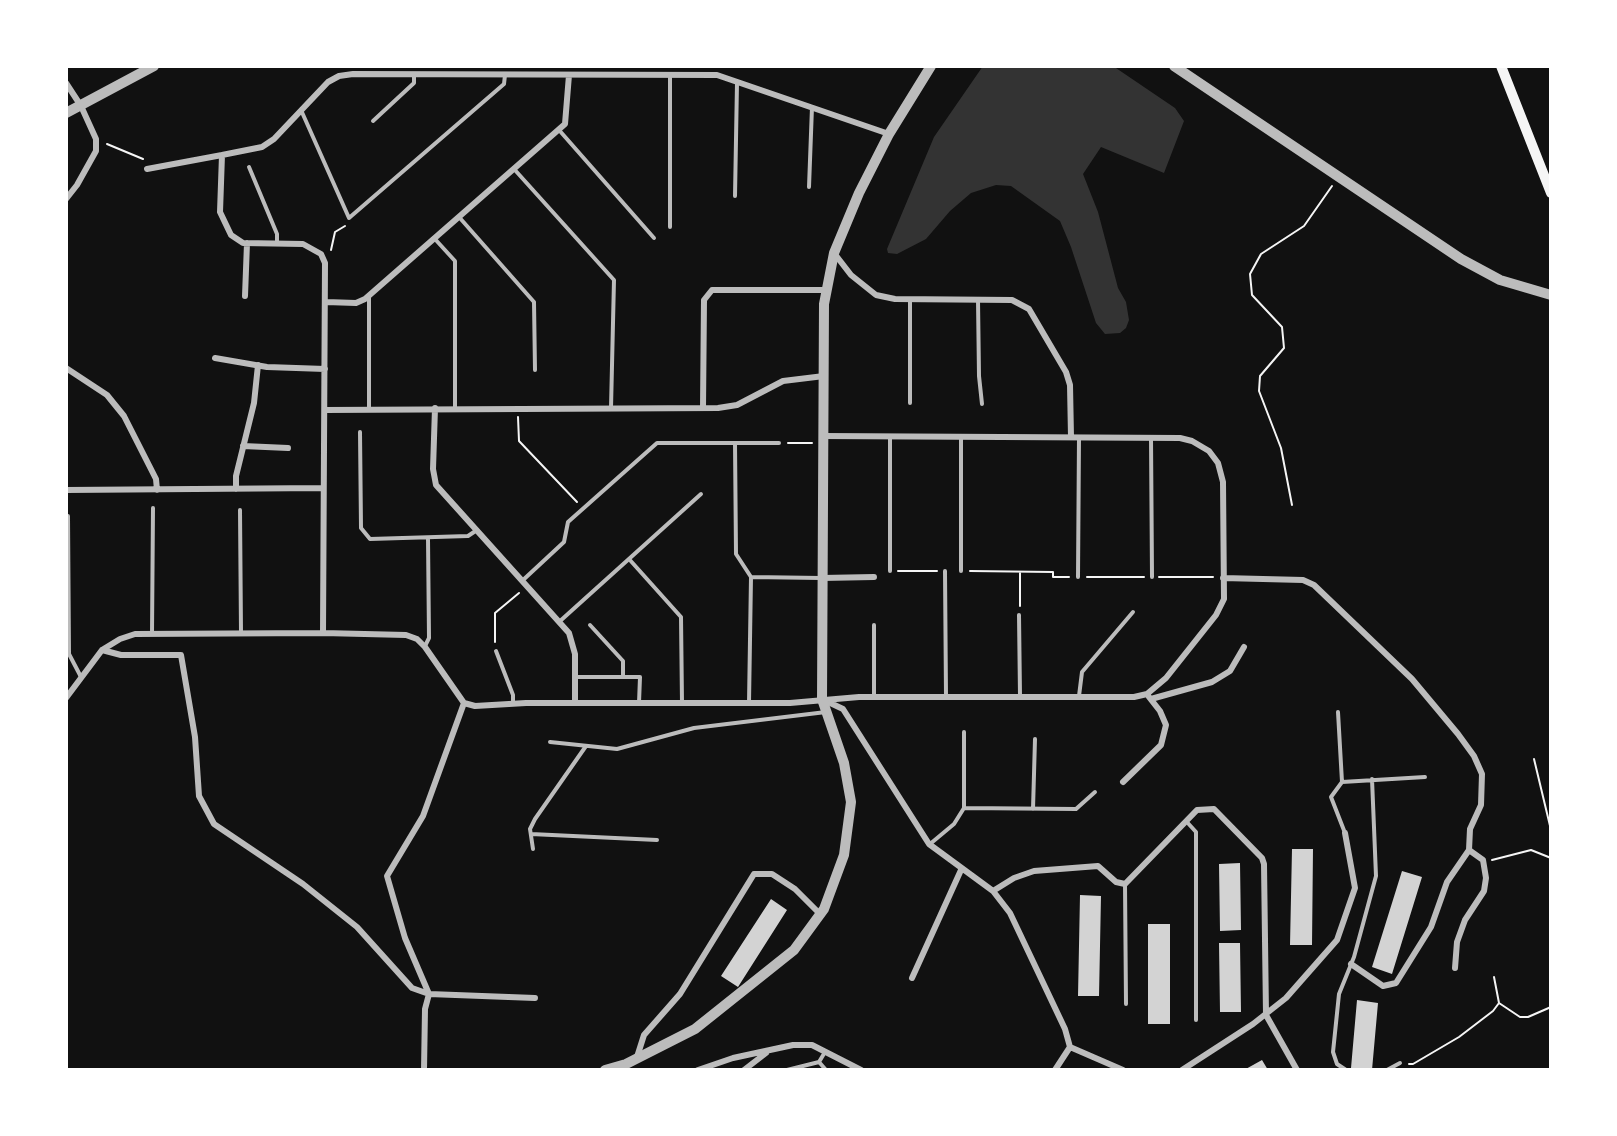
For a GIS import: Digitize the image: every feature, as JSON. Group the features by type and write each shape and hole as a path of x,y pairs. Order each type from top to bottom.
{"main road":[{"path":"1501,66 1551,193"}],"street":[{"path":"66,113 154,66"},
{"path":"605,1070 637,1059 704,1022 794,950 820,914 844,855 851,802 844,763 822,699 824,304 834,253 859,193 889,134 931,66"},
{"path":"1174,66 1461,259 1500,280 1551,295"},
{"path":"147,169 262,147 274,139 328,82 339,76 414,74 717,75 889,134"},
{"path":"326,303 356,303 369,296 565,124 569,75"},
{"path":"66,83 81,106 96,139 96,151 77,185 66,199"},
{"path":"222,155 220,212 231,235 247,243 303,244 312,247 322,257 326,303 323,633"},
{"path":"245,296 247,243"},
{"path":"834,253 850,275 876,295 910,299 1012,300 1029,309 1066,372 1070,385 1071,437"},
{"path":"703,408 704,300 712,290 827,290"},
{"path":"215,358 258,365 326,369"},
{"path":"236,489 236,476 254,403 258,365"},
{"path":"66,368 107,395 124,416 156,479 157,490"},
{"path":"326,410 703,408 737,405 783,381 824,375"},
{"path":"435,408 433,469 436,485 559,622 574,642 575,703"},
{"path":"823,439 890,436 1151,438 1192,441 1209,451 1218,463 1223,482 1224,599 1216,615 1149,696"},
{"path":"243,446 288,448"},
{"path":"66,490 323,488"},
{"path":"821,578 874,577"},
{"path":"1223,578 1303,580 1314,585 1412,680 1458,734 1474,756 1482,774 1481,805 1470,829 1469,850 1447,882 1431,927 1396,983 1383,986 1351,964"},
{"path":"66,698 102,650 120,639 135,634 406,635 425,647 464,702 475,706 513,703 749,703 874,697 1149,696 1212,682 1230,670 1244,647"},
{"path":"102,650 121,655 182,655 195,737 199,796 214,824 312,891 357,927 412,988 429,994 535,998"},
{"path":"1123,782 1161,745 1166,725 1160,711 1149,696"},
{"path":"822,699 843,709 929,844 961,870 993,891 1010,913 1065,1029 1070,1047 1055,1070"},
{"path":"424,1070 425,1009 429,994 405,938 387,876 423,816 464,702"},
{"path":"993,891 1014,878 1034,871 1098,866 1116,882 1125,884 1197,810 1214,809 1262,858 1266,1015 1297,1070"},
{"path":"1182,1070 1266,1015 1286,998 1337,940 1355,888 1345,833"},
{"path":"1455,968 1457,942 1465,920 1484,891 1486,879 1483,860 1469,850"},
{"path":"912,978 961,870"},
{"path":"637,1059 644,1035 680,994 754,874 772,874 795,889 820,914"},
{"path":"698,1070 733,1058 769,1050 793,1045 812,1045 861,1070"},
{"path":"1070,1047 1123,1070"},
{"path":"744,1070 769,1050"},
{"path":"1101,1070 1105,1062"}],"lane":[{"path":"373,121 414,83 414,74"},
{"path":"301,111 349,218 504,84 505,75"},
{"path":"670,76 670,227"},
{"path":"735,196 737,82"},
{"path":"809,187 812,106"},
{"path":"559,129 654,238"},
{"path":"249,167 277,234 277,244"},
{"path":"514,169 614,280 611,408"},
{"path":"459,217 534,302 535,370"},
{"path":"434,238 455,261 455,408"},
{"path":"369,296 369,409"},
{"path":"910,299 910,403"},
{"path":"978,300 979,376 982,404"},
{"path":"360,432 361,528 370,538 468,536 477,530"},
{"path":"890,436 890,571"},
{"path":"961,436 961,571"},
{"path":"1078,577 1079,437"},
{"path":"1151,438 1152,577"},
{"path":"524,583 564,542 568,522 657,443 779,443"},
{"path":"735,443 736,554 751,577 749,703"},
{"path":"559,622 701,494"},
{"path":"152,634 153,508"},
{"path":"240,510 242,633"},
{"path":"68,516 69,654 81,677"},
{"path":"425,647 429,638 428,537"},
{"path":"629,559 681,617 682,703"},
{"path":"945,571 945,697"},
{"path":"751,577 821,578"},
{"path":"1079,697 1082,672 1132,612"},
{"path":"1019,615 1020,697"},
{"path":"874,625 874,697"},
{"path":"590,626 623,661 623,677"},
{"path":"496,651 513,695 513,703"},
{"path":"575,678 640,677 639,703"},
{"path":"550,742 616,749 694,728 827,712"},
{"path":"1338,712 1342,782 1331,797 1345,833"},
{"path":"929,844 954,824 964,808 964,732"},
{"path":"1033,809 1035,739"},
{"path":"533,849 530,829 535,819 587,746"},
{"path":"1342,782 1425,777"},
{"path":"1346,1070 1337,1064 1333,1052 1339,994 1351,964 1376,876 1372,779"},
{"path":"964,808 1076,809 1095,792"},
{"path":"1186,821 1196,832 1196,1020"},
{"path":"531,834 657,840"},
{"path":"1125,884 1126,1004"},
{"path":"787,1070 819,1062 825,1052"},
{"path":"819,1062 826,1070"},
{"path":"1387,1070 1400,1063"}],"path":[{"path":"96,139 140,159 156,157 159,167"},
{"path":"1292,505 1281,448 1259,391 1260,375 1284,348 1282,327 1252,295 1250,274 1261,254 1304,226 1339,177"},
{"path":"322,257 330,254 335,232 346,225 349,218"},
{"path":"518,408 519,441 583,509"},
{"path":"779,443 823,439"},
{"path":"890,571 945,571"},
{"path":"961,571 1053,572 1053,577 1223,578"},
{"path":"1019,615 1020,572"},
{"path":"496,651 495,613 524,583"},
{"path":"1534,759 1551,830"},
{"path":"1483,860 1509,857 1532,850 1551,858"},
{"path":"1494,976 1499,1003 1520,1017 1528,1017 1551,1008"},
{"path":"1400,1063 1413,1064 1459,1037 1482,1022 1499,1003"}],"shaded area":[{"path":"983,66 1113,66 1175,108 1184,121 1164,173 1101,147 1083,174 1098,212 1118,288 1126,302 1129,320 1126,328 1120,333 1105,334 1096,323 1060,221 1011,186 996,185 971,193 950,211 926,239 897,254 888,253 887,249 934,137"}],"building":[{"path":"1292,849 1313,849 1312,945 1290,945"},
{"path":"1240,863 1241,930 1220,931 1219,864"},
{"path":"1402,871 1422,877 1392,974 1372,967"},
{"path":"1080,895 1101,896 1099,996 1078,996"},
{"path":"771,899 787,910 738,987 721,976"},
{"path":"1148,924 1170,924 1170,1024 1148,1024"},
{"path":"1219,943 1240,943 1241,1012 1220,1012"},
{"path":"1357,1000 1378,1003 1372,1070 1351,1068"},
{"path":"1262,1060 1268,1070 1244,1070"}]}
